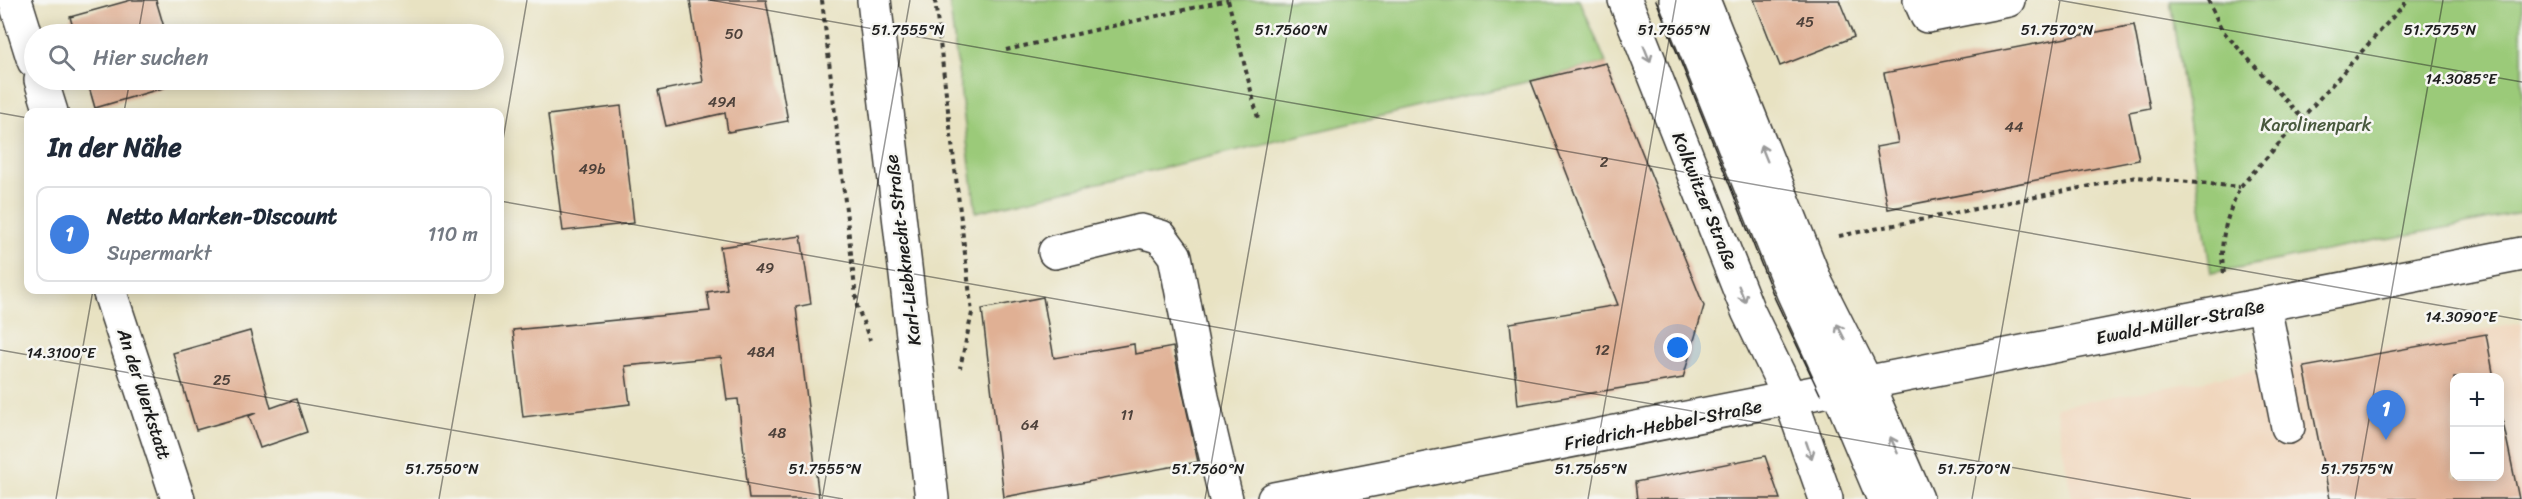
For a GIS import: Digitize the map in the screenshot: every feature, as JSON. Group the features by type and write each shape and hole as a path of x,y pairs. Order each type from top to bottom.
{"street":[{"path":"15,0 24,29"},
{"name":"Karl-Liebknecht-Straße","path":"874,0 932,499"},
{"name":"Kolkwitzer Straße","path":"1625,0 1748,310 1829,392"},
{"path":"1676,0 1793,292 1829,392 1860,499"},
{"path":"1703,0 1816,283 1829,392 1826,499"},
{"path":"1920,0 1926,16 2008,0"},
{"path":"44,90 50,108"},
{"path":"1055,252 1141,231 1161,237 1175,256 1202,397 1226,499"},
{"name":"Ewald-Müller-Straße","path":"1829,392 2522,254"},
{"name":"An der Werkstatt","path":"111,294 178,499"},
{"path":"2264,306 2288,427"},
{"path":"1829,392 1884,499"},
{"path":"1829,392 1917,499"},
{"name":"Friedrich-Hebbel-Straße","path":"1274,499 1829,392"}],"path":[{"path":"822,0 857,306"},
{"path":"935,0 972,313 959,369"},
{"path":"1006,50 1228,0 1259,122"},
{"path":"2208,0 2222,30 2302,118"},
{"path":"2231,312 2221,258 2225,220 2240,187 2408,0"},
{"path":"1835,236 2136,177 2240,187"}],"shaded area":[{"path":"2522,323 2522,499 2072,499 2055,407"}],"green space":[{"path":"949,0 1580,0 1606,63 976,212"},
{"name":"Karolinenpark","path":"2170,0 2522,0 2522,213 2211,273"}],"building":[{"path":"131,0 156,0 163,24 72,24 70,17"},
{"path":"690,0 766,0 788,121 728,132 725,113 666,126 658,91 703,82"},
{"path":"1754,0 1839,0 1854,37 1780,66"},
{"path":"2134,25 2150,108 2129,112 2139,160 1888,209 1876,147 1898,143 1884,73"},
{"path":"1606,63 1704,306 1683,378 1518,405 1510,323 1618,305 1531,81"},
{"path":"90,90 156,90 95,108"},
{"path":"621,106 634,223 563,231 548,115"},
{"path":"801,236 811,304 796,307 819,499 749,499 738,399 727,400 721,357 625,366 630,404 523,417 513,330 710,311 707,292 727,289 720,247"},
{"path":"1043,297 1054,358 1134,344 1135,354 1173,347 1198,462 1004,497 982,309"},
{"path":"250,331 271,408 296,399 307,432 260,448 249,416 256,413 196,430 173,353"},
{"path":"2486,334 2493,373 2450,373 2450,481 2504,481 2504,427 2519,499 2330,499 2304,367"},
{"path":"1765,456 1780,499 1637,499 1635,482"}],"tram line":[{"path":"1656,0 1775,299 1820,394"}],"place":[{"name":"Netto Marken-Discount","path":"2386,440"}]}
